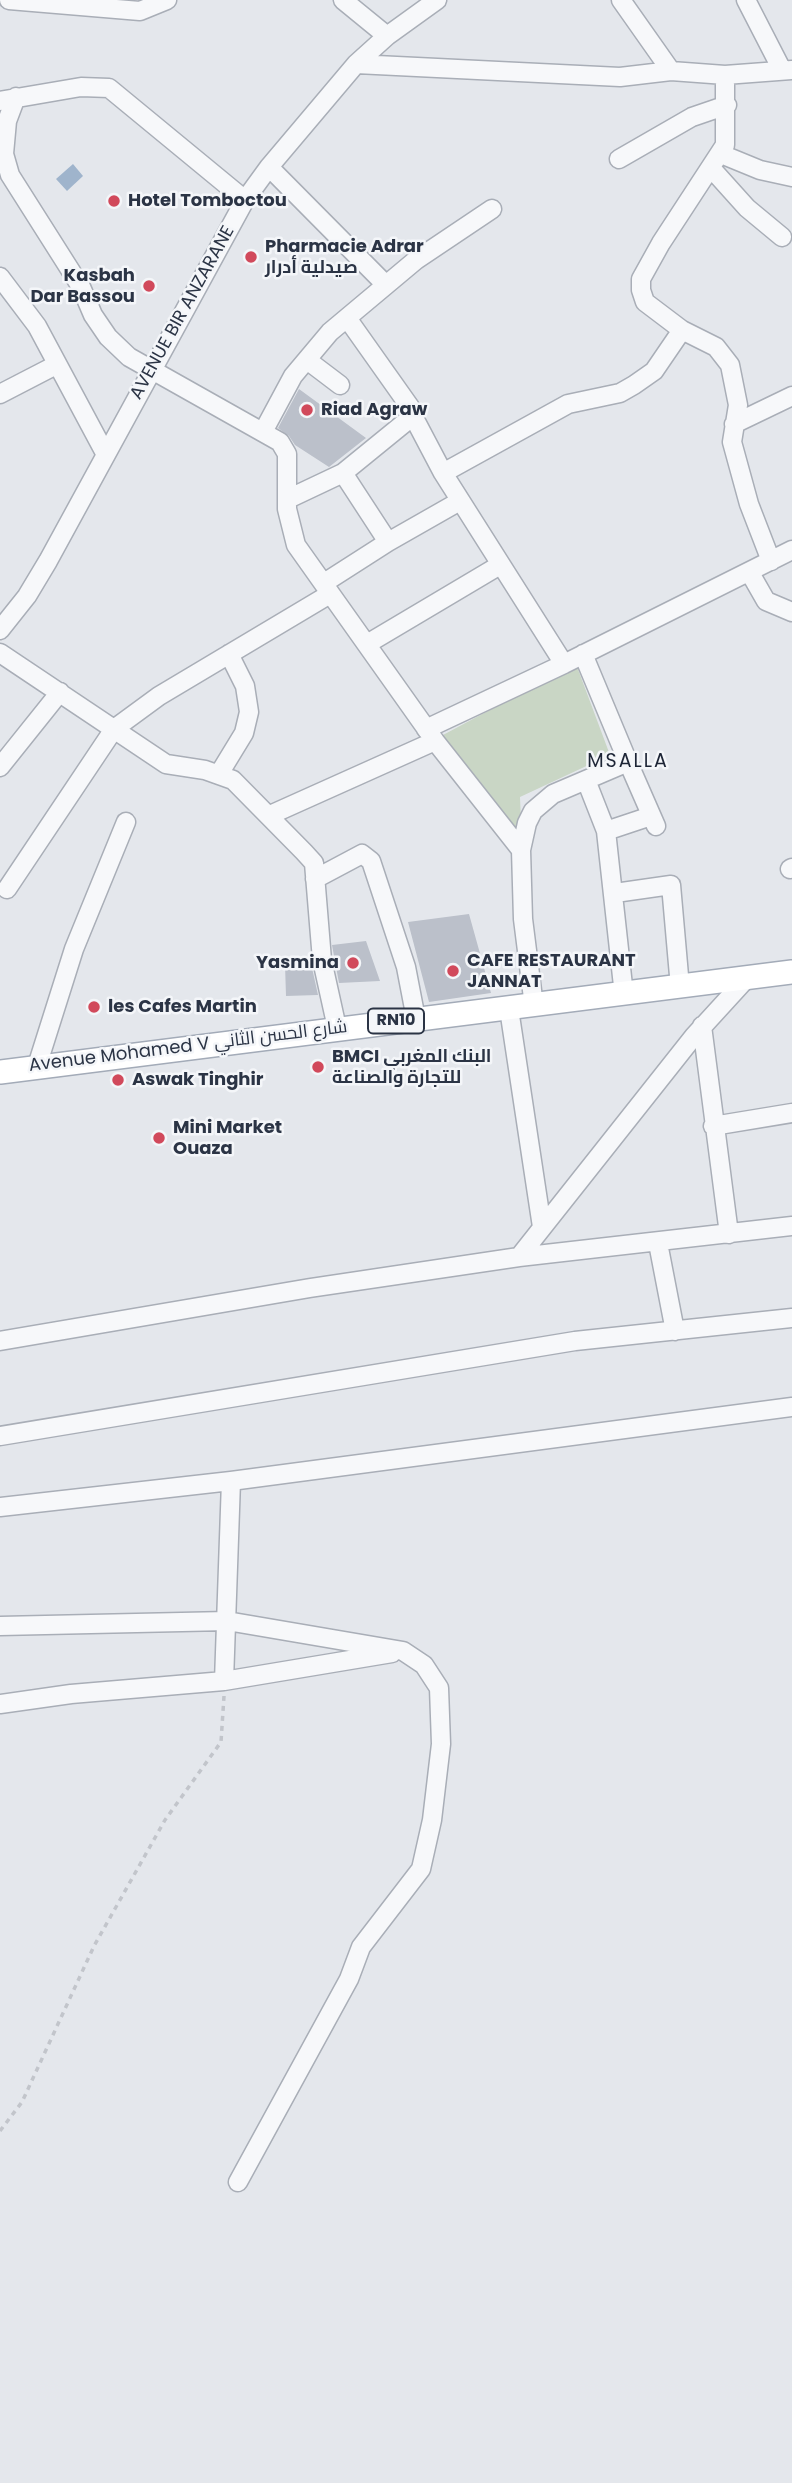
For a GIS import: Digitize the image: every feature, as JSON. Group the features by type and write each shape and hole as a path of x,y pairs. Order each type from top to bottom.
{"main road":[{"name":"Avenue Mohamed V شارع الحسن الثاني","path":"0,1072 792,972"}],"street":[{"path":"9,0 140,11 167,0"},
{"path":"343,0 387,36"},
{"name":"AVENUE BIR ANZARANE","path":"0,630 27,596 48,561 245,200 269,167 356,64 387,36 437,0"},
{"path":"621,0 671,71"},
{"path":"356,64 620,76 671,71 725,75 787,70 746,0"},
{"path":"725,75 726,134 716,161 661,243 641,279 645,302 682,330 716,347 730,365 738,390 732,442 749,504 771,561"},
{"path":"245,200 109,88 81,87 8,99 4,155 10,175 81,287 108,337 129,357 151,371 264,430 280,442 287,454 287,509 296,545 430,735 521,850"},
{"path":"619,159 692,117 727,105"},
{"path":"716,161 792,177"},
{"path":"716,161 747,208 782,237"},
{"path":"269,167 386,285"},
{"path":"264,430 293,376 330,332 416,260 492,209"},
{"path":"0,277 37,326 105,453"},
{"path":"347,318 410,407 443,473 564,664"},
{"path":"443,473 568,404 620,393 634,385 654,371 682,330"},
{"path":"307,360 340,385"},
{"path":"0,394 56,365"},
{"path":"734,424 792,396"},
{"path":"288,499 343,473 413,416"},
{"path":"343,473 388,542"},
{"path":"7,889 114,729 159,696 229,654 327,588 388,542 460,501"},
{"path":"271,815 792,550"},
{"path":"367,644 500,565"},
{"path":"750,573 766,601 792,612"},
{"path":"0,653 175,768 219,774 233,780 271,815 314,863 322,960 337,1028"},
{"path":"219,774 244,733 249,712 245,686 229,654"},
{"path":"583,654 654,821 606,831"},
{"path":"0,767 60,692"},
{"path":"534,1006 523,919 521,850 533,811 553,794 628,762"},
{"path":"586,780 606,831 615,893 624,995"},
{"path":"37,1066 74,949 126,822"},
{"path":"315,879 362,854 371,861 406,967 416,1019"},
{"path":"615,893 671,885 680,987"},
{"path":"519,1257 702,1026 747,978"},
{"path":"509,1009 542,1227"},
{"path":"702,1026 729,1234"},
{"path":"713,1126 792,1113"},
{"path":"0,1341 310,1288 519,1257 792,1226"},
{"path":"658,1243 676,1331"},
{"path":"0,1436 575,1341 792,1318"},
{"path":"0,1507 231,1481 792,1407"},
{"path":"224,1681 231,1481"},
{"path":"0,1626 226,1620 403,1651 424,1665 439,1688 443,1708 432,1820 421,1869 362,1947 349,1979 238,2182"},
{"path":"0,1704 90,1692 224,1681 403,1651"}],"path":[{"path":"0,2131 22,2102 94,1946 165,1820 221,1742 224,1728 224,1681"}],"green space":[{"path":"576,664 610,755 520,797 521,820 514,829 443,735"}],"water":[{"path":"73,164 83,176 67,191 56,179"}],"building":[{"name":"Riad Agraw","path":"299,389 366,438 329,467 295,445 289,436 278,428"},
{"name":"CAFE RESTAURANT JANNAT","path":"469,914 491,993 429,1002 408,922"},
{"name":"Yasmina","path":"366,941 380,981 339,983 332,945"},
{"path":"310,959 318,995 286,996 285,964"}],"place":[{"name":"Hotel Tomboctou","path":"114,201"},
{"name":"Pharmacie Adrar صيدلية أدرار","path":"251,257"},
{"name":"Kasbah Dar Bassou","path":"149,286"},
{"name":"Riad Agraw","path":"307,410"},
{"name":"Yasmina","path":"353,963"},
{"name":"CAFE RESTAURANT JANNAT","path":"453,971"},
{"name":"les Cafes Martin","path":"94,1007"},
{"name":"BMCI البنك المغربي للتجارة والصناعة","path":"318,1067"},
{"name":"Aswak Tinghir","path":"118,1080"},
{"name":"Mini Market Ouaza","path":"159,1138"}],"district":[{"name":"MSALLA","path":"628,762"}]}
